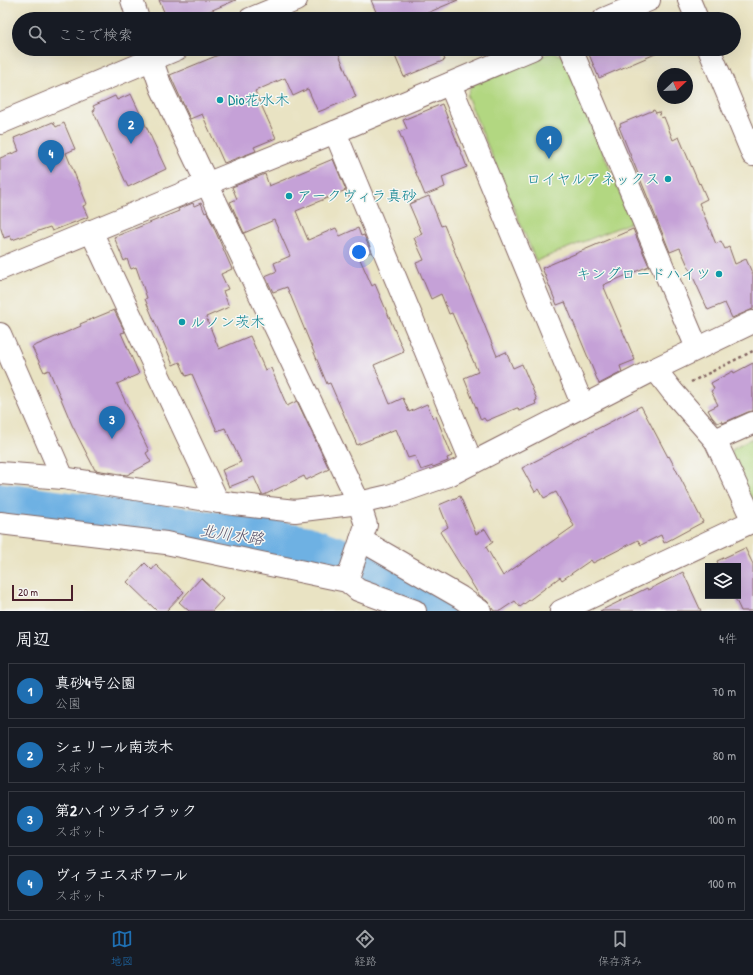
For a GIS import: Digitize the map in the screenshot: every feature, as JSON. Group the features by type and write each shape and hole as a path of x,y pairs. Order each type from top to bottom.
{"street":[{"path":"132,0 136,12"},
{"path":"267,12 296,0"},
{"path":"621,12 649,0"},
{"path":"689,0 694,12"},
{"path":"0,123 146,56"},
{"path":"151,56 161,87 206,184 359,503 366,525 354,560 358,590 415,611"},
{"path":"0,269 335,132 516,56"},
{"path":"574,56 698,348"},
{"path":"712,56 753,155"},
{"path":"450,84 583,406"},
{"path":"335,132 472,463"},
{"path":"91,231 218,502"},
{"path":"0,473 63,478 218,502 295,511 359,503 390,496 449,475 655,369 753,322"},
{"path":"0,334 63,478"},
{"path":"561,611 753,521 715,440 672,391 655,369"},
{"path":"715,440 753,423"},
{"path":"0,523 166,544 354,560 456,603 480,611"}],"path":[{"path":"672,391 753,351"}],"green space":[{"path":"542,56 563,56 632,222 536,261 467,96 472,84"},
{"path":"753,438 753,508 729,462 733,448"}],"building":[{"path":"159,0 236,0 208,12 164,12"},
{"path":"371,0 458,0 430,12 376,12"},
{"name":"Dio花水木","path":"216,56 340,56 356,97 318,112 308,89 293,96 285,78 255,91 276,138 254,147 256,151 224,163 202,114 190,119 170,75"},
{"path":"395,56 443,56 445,60 404,77"},
{"path":"590,56 651,56 599,78"},
{"path":"131,94 166,169 128,187 93,111 95,110 93,106 115,96 117,100"},
{"path":"442,104 467,167 442,177 445,187 425,195 399,132 407,129 403,120"},
{"name":"ロイヤルアネックス","path":"654,110 656,113 659,112 661,118 664,117 673,140 679,137 707,199 699,203 716,244 721,241 725,249 729,247 735,264 746,259 753,275 753,309 732,318 725,303 708,310 680,248 670,252 619,127 621,126 620,124"},
{"path":"53,122 56,127 64,123 75,149 66,153 87,204 83,206 88,217 52,231 50,227 12,240 10,236 4,238 0,226 0,158 19,151 14,138"},
{"path":"333,159 346,190 296,211 308,240 336,228 340,236 358,228 361,236 364,235 371,252 359,257 372,286 375,284 404,352 374,365 390,404 403,398 409,412 427,404 433,418 436,416 452,456 447,458 448,461 433,467 421,470 415,456 408,458 396,429 357,445 330,383 327,384 287,287 273,292 265,276 277,271 274,263 290,256 274,220 244,233 230,202 237,199 232,187 265,174 269,186"},
{"path":"429,196 441,226 444,225 497,356 506,352 513,368 522,364 537,400 535,401 536,404 519,411 517,408 486,421 484,418 481,420 464,378 478,372 452,313 449,314 441,294 431,299 416,263 424,260 414,238 422,234 409,204"},
{"path":"193,203 194,206 201,203 205,213 207,212 232,269 221,274 228,289 223,291 229,307 206,317 219,349 250,336 265,370 271,368 287,406 297,401 329,469 306,480 304,476 264,495 262,495 254,477 229,487 222,470 241,462 225,428 217,431 192,374 186,376 180,362 173,365 145,299 147,298 136,267 131,269 127,259 124,261 114,237 179,211 178,209"},
{"path":"633,229 649,266 603,285 635,360 620,366 622,372 599,384 565,302 557,305 542,268"},
{"path":"114,310 125,332 121,333 139,374 117,384 149,451 146,453 151,462 127,475 95,470 72,425 49,370 44,372 32,347 81,326 80,324"},
{"path":"753,363 753,411 723,423 722,421 717,423 708,410 718,405 711,391 714,389 711,383 733,371 734,373"},
{"path":"641,406 703,522 664,543 661,535 641,545 638,540 593,563 591,560 562,580 560,577 520,607 515,601 500,611 494,611 487,601 479,595 440,532 448,527 439,505 460,496 476,534 485,529 493,542 486,547 503,576 574,526 556,492 544,498 539,489 535,492 522,468"},
{"path":"745,548 753,564 753,611 741,611 735,599 741,599 741,563 718,563 717,561"},
{"path":"145,563 152,570 156,565 184,592 166,611 157,611 127,582"},
{"path":"683,572 701,611 600,611 647,588 648,590"},
{"path":"201,578 223,599 212,611 189,611 179,602"}],"waterway":[{"name":"北川水路","path":"0,501 266,537 306,544 363,564 450,611"}],"place":[{"name":"Dio花水木","path":"220,100"},
{"name":"シェリール南茨木","path":"131,144"},
{"name":"真砂4号公園","path":"549,159"},
{"name":"ヴィラエスポワール","path":"51,173"},
{"name":"ロイヤルアネックス","path":"668,179"},
{"name":"アークヴィラ真砂","path":"289,196"},
{"name":"キングロードハイツ","path":"719,274"},
{"name":"ルノン茨木","path":"182,322"},
{"name":"第2ハイツライラック","path":"112,439"}]}
